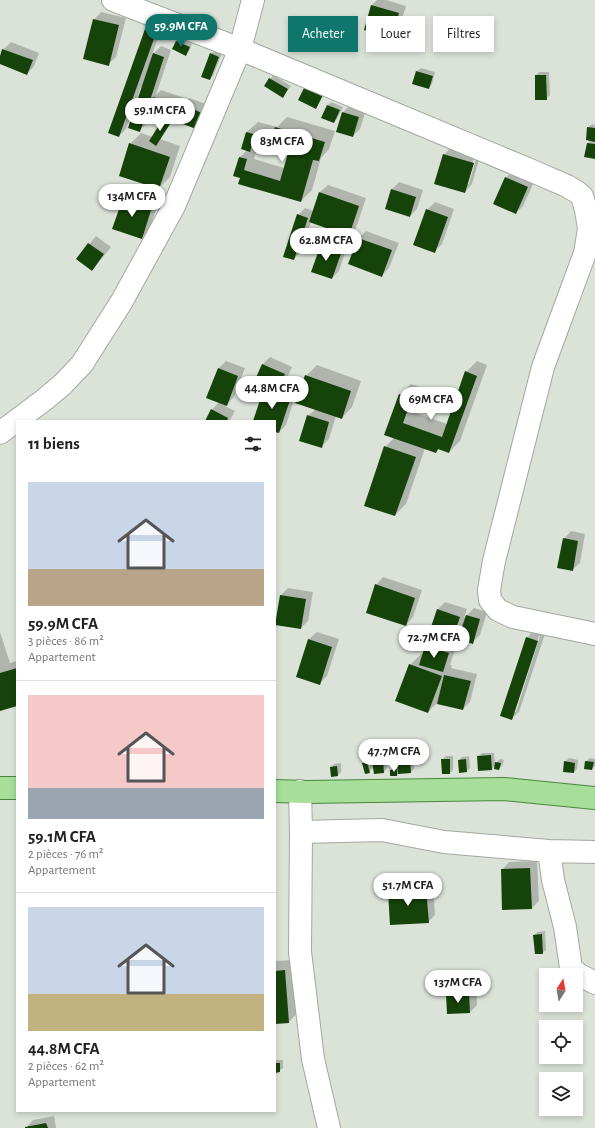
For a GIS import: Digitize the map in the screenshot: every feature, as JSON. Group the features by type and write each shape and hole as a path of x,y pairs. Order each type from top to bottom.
{"main road":[{"path":"0,788 16,788"},
{"path":"276,791 504,789 595,798"}],"street":[{"path":"113,0 240,49 530,170 567,186 582,196 589,229 585,253 543,367 494,561 489,590 490,600 498,610 513,617 595,634"},
{"path":"18,420 63,384 82,364 107,326 174,206 240,49 253,0"},
{"path":"0,434 16,422"},
{"path":"300,791 300,952 313,1059 329,1128"},
{"path":"301,832 382,830 444,842 549,851 595,852"},
{"path":"549,851 553,880 565,927 571,968 578,974 595,983"}],"building":[{"path":"371,5 399,13 398,16 368,16"},
{"path":"93,19 119,25 109,66 83,59"},
{"path":"145,29 156,33 119,137 108,133"},
{"path":"176,41 190,47 186,56 172,49"},
{"path":"2,49 33,60 27,75 0,64"},
{"path":"153,53 164,57 140,132 128,128"},
{"path":"210,53 219,57 210,80 201,77"},
{"path":"416,71 433,76 429,89 412,84"},
{"path":"535,75 546,75 547,100 535,100"},
{"path":"269,78 288,89 283,98 264,86"},
{"path":"305,86 323,95 316,109 298,100"},
{"path":"153,97 178,105 174,119 149,111"},
{"path":"181,104 202,113 196,129 175,121"},
{"path":"327,105 340,110 334,123 321,118"},
{"path":"342,112 359,117 353,137 336,132"},
{"path":"163,119 170,124 156,146 149,141"},
{"path":"275,127 325,142 319,161 313,160 301,202 238,184 240,178 233,176 239,157 247,159 244,170 280,181 288,153 282,151 282,153 252,144 250,152 241,149 246,132 272,139"},
{"path":"587,127 595,128 595,142 586,140"},
{"path":"129,143 170,157 159,189 119,176"},
{"path":"587,143 595,144 595,159 584,157"},
{"path":"443,154 474,163 465,193 434,184"},
{"path":"505,177 528,187 516,214 493,204"},
{"path":"391,189 416,197 410,217 385,209"},
{"path":"319,192 359,206 349,236 309,222"},
{"path":"123,198 152,207 142,239 112,229"},
{"path":"426,209 448,217 435,253 413,245"},
{"path":"297,214 308,218 294,260 283,257"},
{"path":"358,238 392,250 382,277 348,264"},
{"path":"88,243 104,254 92,271 76,259"},
{"path":"321,244 342,251 332,279 311,272"},
{"path":"262,364 285,374 277,392 254,382"},
{"path":"218,368 238,376 227,406 206,398"},
{"path":"465,371 477,376 449,453 438,449 436,453 384,435 399,394 412,398 403,423 442,437"},
{"path":"305,375 351,391 342,419 295,403"},
{"path":"263,391 290,400 279,433 276,432 276,420 253,420"},
{"path":"211,409 228,418 227,420 206,420"},
{"path":"307,415 329,422 322,448 299,441"},
{"path":"384,446 416,457 395,516 364,506"},
{"path":"563,538 578,541 573,571 557,568"},
{"path":"375,584 415,598 406,626 366,613"},
{"path":"280,595 306,599 301,629 276,625"},
{"path":"437,609 460,617 451,643 428,636"},
{"path":"466,615 480,619 473,644 458,639"},
{"path":"526,637 538,641 512,720 500,716"},
{"path":"308,639 332,647 320,685 296,677"},
{"path":"425,646 449,653 443,672 419,665"},
{"path":"409,664 442,676 428,713 395,701"},
{"path":"16,668 16,706 0,711 0,673"},
{"path":"444,675 471,681 463,710 437,704"},
{"path":"491,755 492,770 478,771 477,756"},
{"path":"410,759 411,773 398,774 397,760"},
{"path":"441,759 450,759 450,774 442,774"},
{"path":"466,759 467,772 459,773 458,760"},
{"path":"383,760 384,773 374,774 372,761"},
{"path":"564,761 575,763 574,773 563,772"},
{"path":"585,761 594,762 592,770 584,769"},
{"path":"367,762 370,773 365,774 362,763"},
{"path":"495,762 501,763 499,770 494,769"},
{"path":"337,766 338,776 331,777 330,767"},
{"path":"397,769 397,776 390,776 390,770"},
{"path":"530,868 532,909 502,910 501,869"},
{"path":"426,888 429,923 390,925 388,891"},
{"path":"542,934 543,954 535,954 533,935"},
{"path":"285,970 289,1023 276,1024 276,971"},
{"path":"469,993 470,1013 447,1014 446,994"},
{"path":"276,1063 280,1063 280,1072 276,1073"},
{"path":"46,1123 48,1128 25,1128 25,1127"}]}
